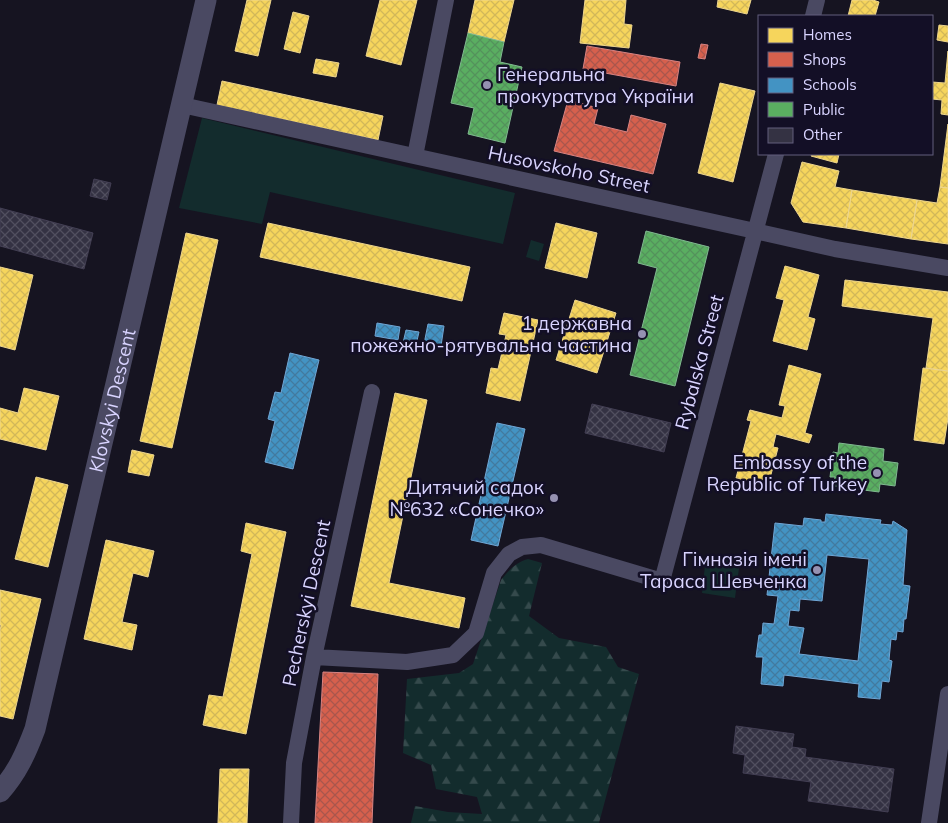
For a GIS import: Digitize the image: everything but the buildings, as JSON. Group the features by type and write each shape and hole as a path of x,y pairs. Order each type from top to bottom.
{"street":[{"name":"Klovskyi Descent","path":"0,792 12,778 25,755 35,729 206,0"},
{"path":"415,156 446,0"},
{"path":"813,15 817,0"},
{"name":"Husovskoho Street","path":"182,105 755,230 835,250 948,268"},
{"name":"Rybalska Street","path":"314,657 407,662 453,655 476,633 494,573 509,554 522,547 541,545 662,582 776,155"},
{"name":"Pecherskyi Descent","path":"291,823 294,763 314,657 372,392"},
{"path":"929,823 942,780 948,694"}],"green space":[{"path":"202,118 515,193 503,244 270,192 262,224 179,208"},
{"path":"531,240 544,244 539,261 526,257"},
{"path":"706,556 740,561 735,598 702,593"},
{"path":"528,559 542,563 529,616 559,638 606,647 618,667 639,674 599,823 411,823 415,806 448,812 482,814 477,797 436,789 431,765 403,753 407,679 459,673 473,664 501,580 513,567"}],"place":[{"name":"Генеральна прокуратура України","path":"487,85"},
{"name":"1 державна пожежно-рятувальна частина","path":"642,334"},
{"name":"Embassy of the Republic of Turkey","path":"877,473"},
{"name":"Дитячий садок №632 «Сонечко»","path":"554,498"},
{"name":"Гімназія імені Тараса Шевченка","path":"817,570"}]}
